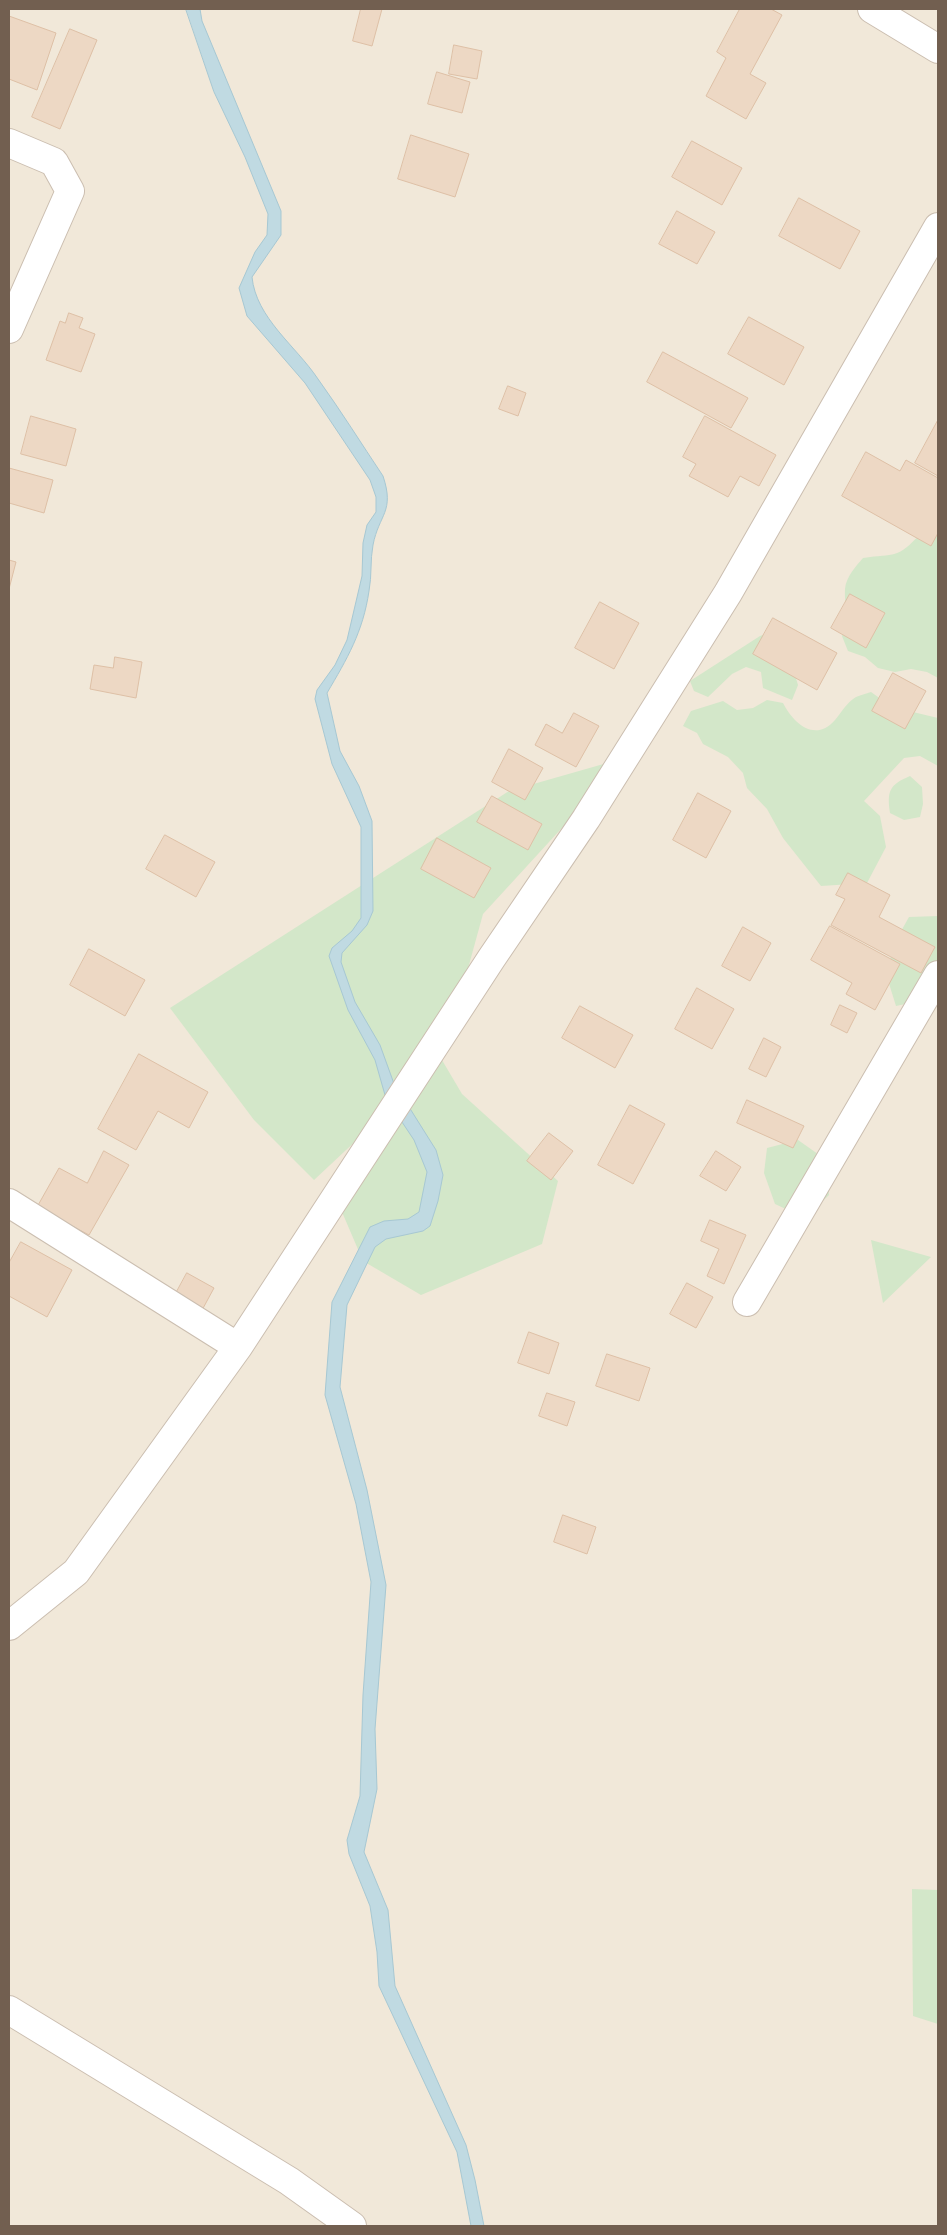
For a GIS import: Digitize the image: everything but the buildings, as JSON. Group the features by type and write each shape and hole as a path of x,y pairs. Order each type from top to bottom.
{"street":[{"path":"872,9 938,49"},
{"path":"9,143 54,162 70,191 9,329"},
{"path":"9,1626 76,1572 238,1347 491,959 586,819 728,593 938,227"},
{"path":"747,1302 938,975"},
{"path":"9,1203 238,1347"},
{"path":"9,2010 289,2181 352,2226"}],"shaded area":[{"path":"9,9 938,9 938,2226 9,2226"}],"green space":[{"path":"938,531 938,678 927,672 911,669 895,672 878,668 865,657 848,651 842,636 847,617 845,589 847,580 854,568 863,558 895,554 906,548 921,533"},
{"path":"776,630 793,668 798,685 792,700 763,688 761,672 746,667 732,674 708,697 694,691 690,681 760,636"},
{"path":"871,692 892,707 938,718 938,766 920,756 904,758 864,801 880,816 886,847 867,883 821,886 783,838 767,809 747,788 743,773 728,757 703,744 697,733 683,726 691,711 723,701 737,710 753,708 767,700 783,703 793,717 805,728 820,730 835,720 853,699"},
{"path":"607,763 571,818 483,914 464,983 429,1038 462,1094 558,1181 542,1244 421,1295 363,1261 336,1198 361,1136 314,1180 254,1120 170,1008 509,791"},
{"path":"910,776 922,787 923,804 920,817 904,820 890,813 889,794 898,782"},
{"path":"938,916 938,994 928,999 896,1006 886,974 895,942 909,917"},
{"path":"798,1140 825,1159 829,1195 805,1218 775,1204 764,1173 767,1148"},
{"path":"871,1240 931,1257 883,1303"},
{"path":"912,1889 938,1890 938,2024 913,2016"}],"water":[{"path":"186,9 200,9 202,21 281,211 281,235 252,277 255,292 269,319 309,367 343,415 383,476 386,488 387,505 373,545 370,585 363,619 347,657 327,693 340,751 359,786 372,821 373,911 367,925 342,953 341,962 355,1002 380,1045 397,1092 388,1100 375,1060 348,1010 329,956 332,948 352,931 361,918 361,827 332,764 315,699 317,690 335,665 347,640 362,576 363,543 367,525 376,512 376,497 370,480 305,383 247,316 239,288 255,252 267,235 268,214 245,157 214,92"},
{"path":"409,1107 436,1150 443,1175 438,1201 430,1226 423,1231 386,1239 375,1247 347,1305 340,1387 367,1490 386,1585 375,1729 377,1789 364,1852 388,1910 395,1986 466,2145 484,2226 471,2226 457,2152 379,1986 377,1952 370,1906 349,1854 347,1840 360,1796 363,1695 371,1582 356,1504 325,1395 332,1302 370,1227 384,1221 408,1219 419,1212 427,1172 414,1140 400,1119"}]}
